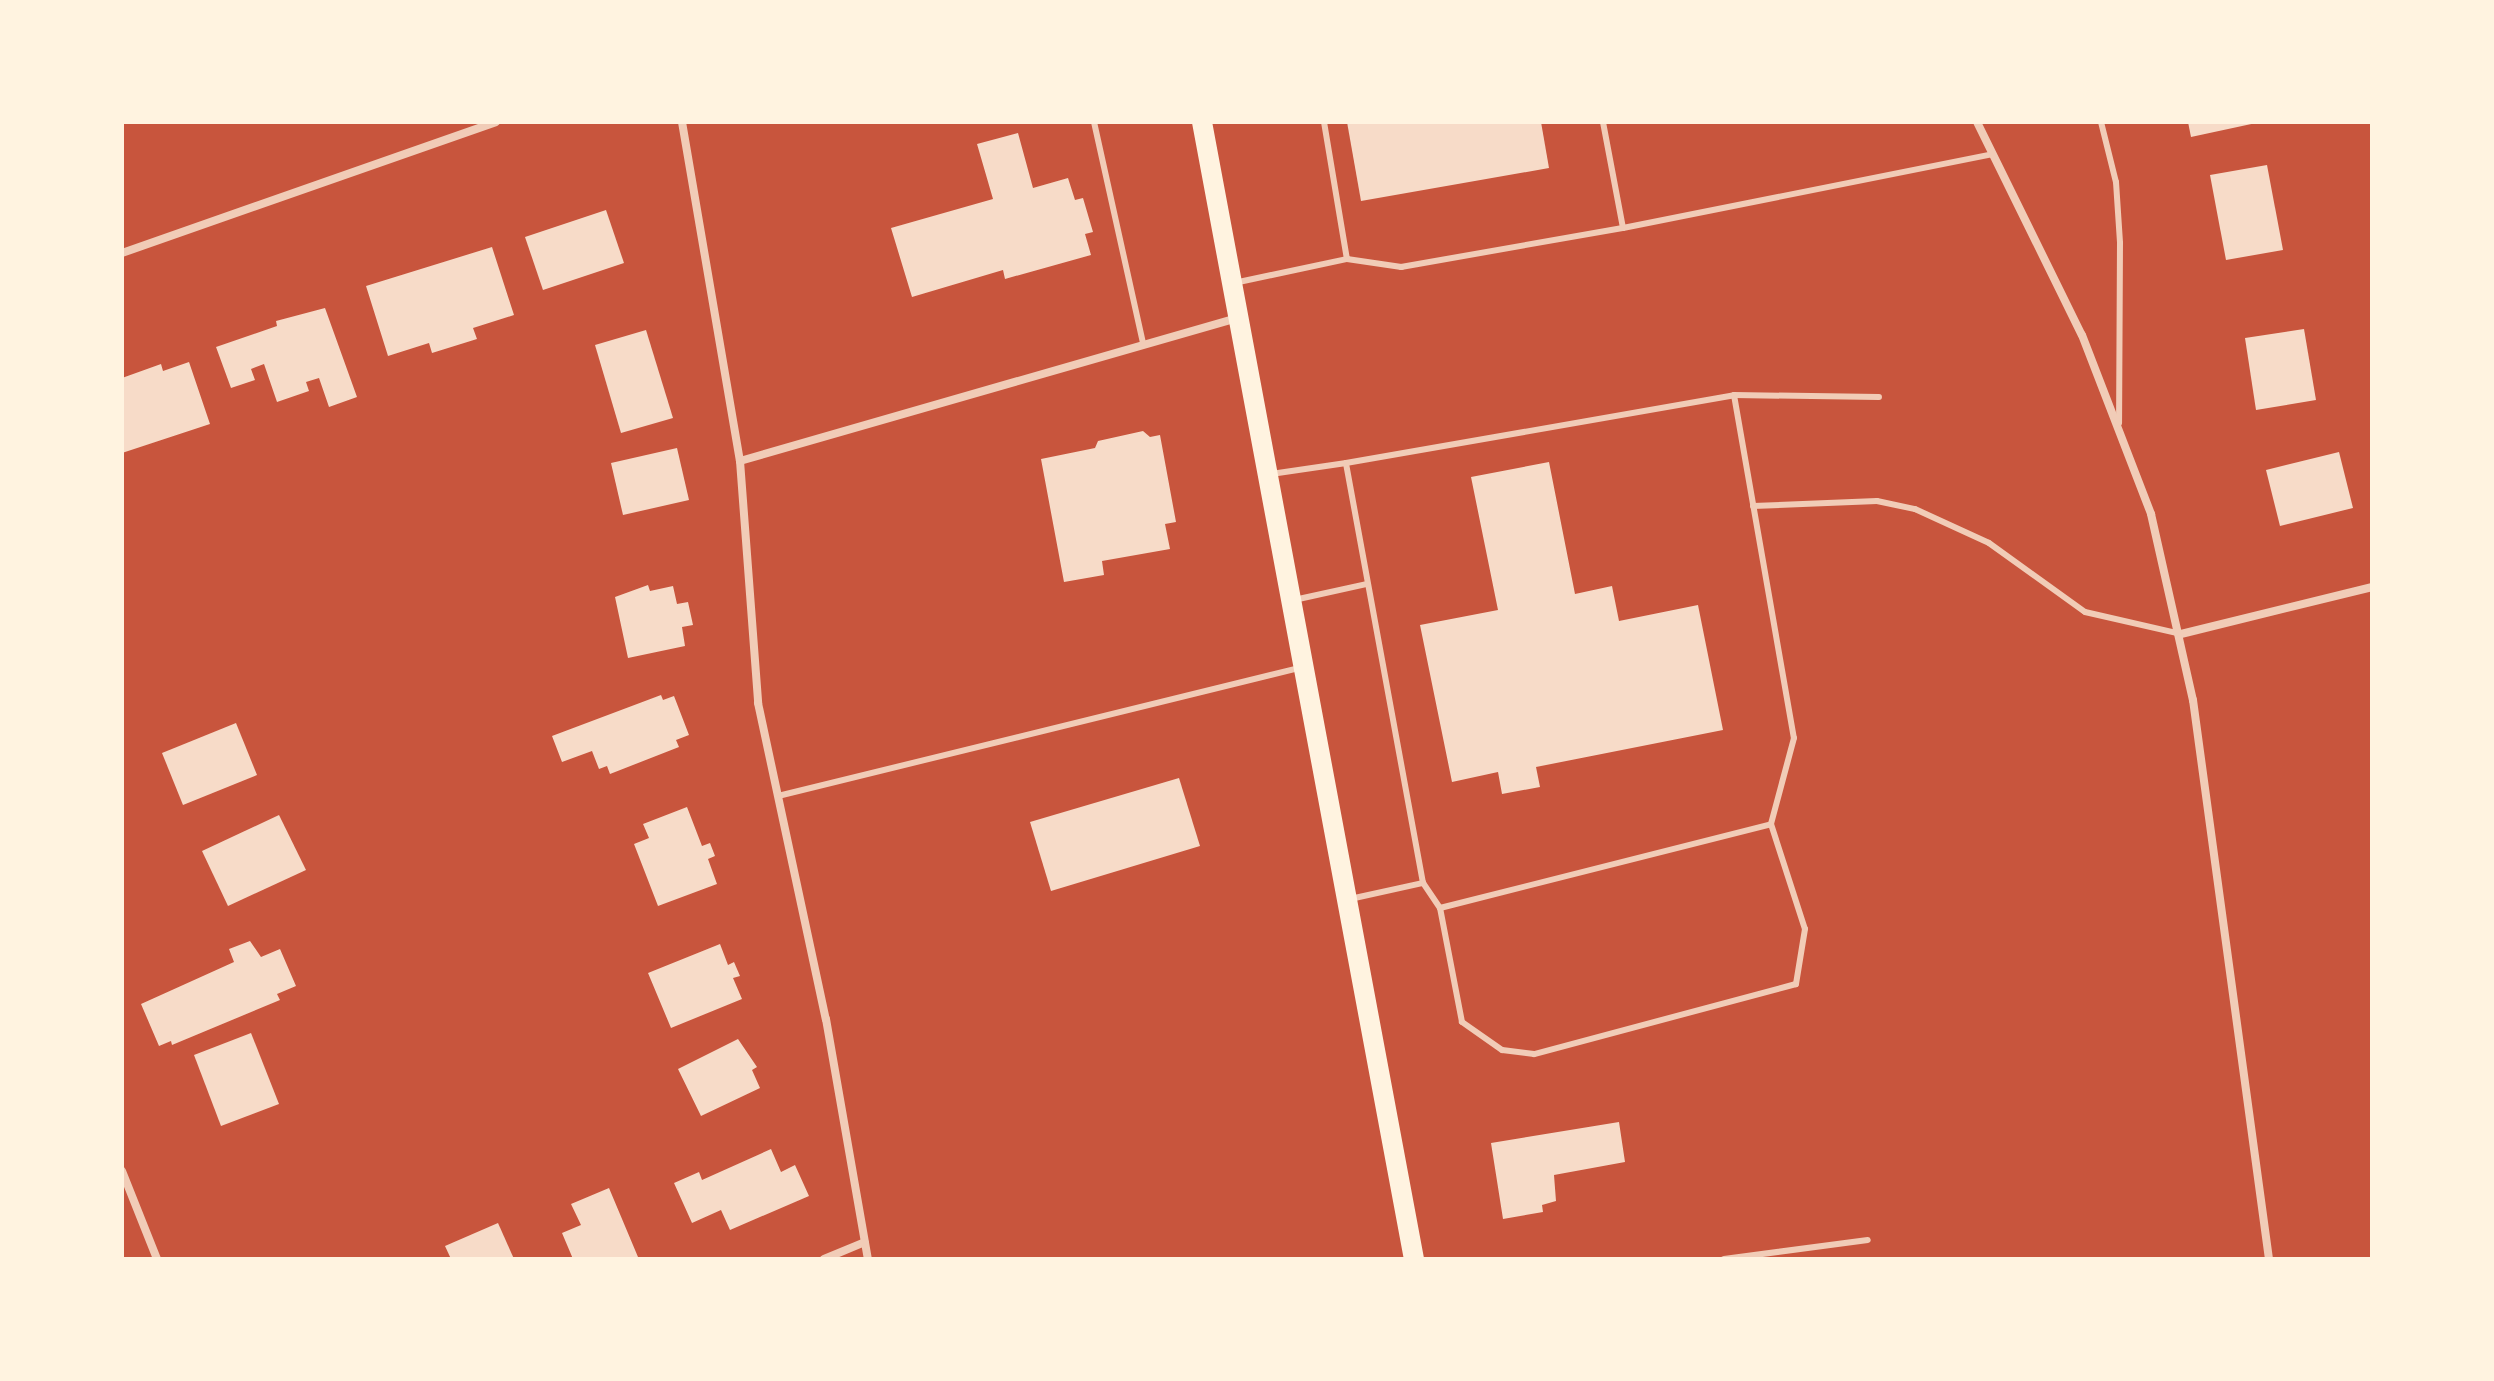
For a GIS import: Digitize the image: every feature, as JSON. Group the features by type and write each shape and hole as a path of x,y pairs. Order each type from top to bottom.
{"main road":[{"path":"1202,122 1414,1259"}],"street":[{"path":"122,253 496,122"},
{"path":"682,122 740,461 752,653 778,796 826,1019 868,1259"},
{"path":"1977,122 2119,423 2151,514 2181,634 2269,1259"},
{"path":"740,461 1237,318"},
{"path":"2181,634 2372,587"},
{"path":"122,1171 157,1259"},
{"path":"824,1259 865,1242"}],"lane":[{"path":"1094,122 1143,343"},
{"path":"1324,122 1347,259"},
{"path":"1603,122 1623,228"},
{"path":"2101,122 2116,182 2120,243 2119,423"},
{"path":"1231,284 1347,259 1401,267 1623,228 1993,154"},
{"path":"1267,475 1734,395 1879,397"},
{"path":"1346,463 1423,883 1440,908 1462,1022 1502,1050 1534,1054 1796,984 1805,929 1771,824 1794,738 1734,395"},
{"path":"1753,506 1877,501 1915,509 1989,543 2085,612 2181,634"},
{"path":"1290,601 1367,584"},
{"path":"778,796 1303,667"},
{"path":"1440,908 1771,824"},
{"path":"1346,900 1423,883"},
{"path":"1724,1259 1868,1240"}],"building":[{"path":"1347,122 1541,122 1549,168 1361,201"},
{"path":"2188,122 2256,122 2256,123 2191,137"},
{"path":"1018,133 1033,188 1068,178 1075,200 1083,198 1093,232 1085,234 1091,255 1005,279 1003,270 912,297 891,228 993,199 977,144"},
{"path":"2267,165 2283,250 2226,260 2210,175"},
{"path":"606,210 624,263 543,290 525,237"},
{"path":"492,247 514,315 473,328 477,339 432,353 429,343 388,356 366,286"},
{"path":"325,308 357,397 329,407 319,378 306,382 309,391 277,402 264,364 251,369 255,380 231,388 216,347 277,326 276,321"},
{"path":"2304,329 2316,400 2256,410 2245,338"},
{"path":"646,330 673,418 621,433 595,345"},
{"path":"189,362 210,424 122,453 122,378 161,364 163,371"},
{"path":"1143,431 1150,437 1160,435 1176,522 1165,524 1170,549 1102,561 1104,575 1064,582 1041,459 1095,448 1098,441"},
{"path":"677,448 689,500 623,515 611,463"},
{"path":"2339,452 2353,508 2280,526 2266,470"},
{"path":"1549,462 1575,594 1612,586 1619,621 1698,605 1723,730 1536,767 1540,787 1502,794 1498,772 1452,782 1420,625 1498,610 1471,477"},
{"path":"648,585 650,591 673,586 677,604 688,602 693,625 682,627 685,646 628,658 615,597"},
{"path":"661,695 663,700 674,696 689,735 676,740 679,747 610,774 607,766 599,769 592,751 562,762 552,736"},
{"path":"236,723 257,775 183,805 162,753"},
{"path":"1179,778 1200,846 1051,891 1030,822"},
{"path":"687,807 702,846 710,843 715,856 708,859 717,884 658,906 634,844 649,838 643,824"},
{"path":"279,815 306,870 228,906 202,851"},
{"path":"250,941 261,957 280,949 296,986 277,994 280,1000 172,1045 171,1041 159,1046 141,1004 234,962 229,949"},
{"path":"720,944 728,965 734,962 740,976 733,978 742,999 671,1028 648,973"},
{"path":"251,1033 279,1104 221,1126 194,1055"},
{"path":"738,1039 757,1067 752,1070 760,1088 701,1116 678,1069"},
{"path":"1619,1122 1625,1162 1554,1175 1556,1201 1542,1205 1543,1212 1503,1219 1491,1143"},
{"path":"771,1149 781,1172 795,1165 809,1196 730,1230 721,1210 692,1223 674,1183 699,1172 702,1180"},
{"path":"609,1188 638,1257 573,1259 562,1233 581,1225 571,1204"},
{"path":"498,1223 514,1259 451,1259 445,1246"}]}
